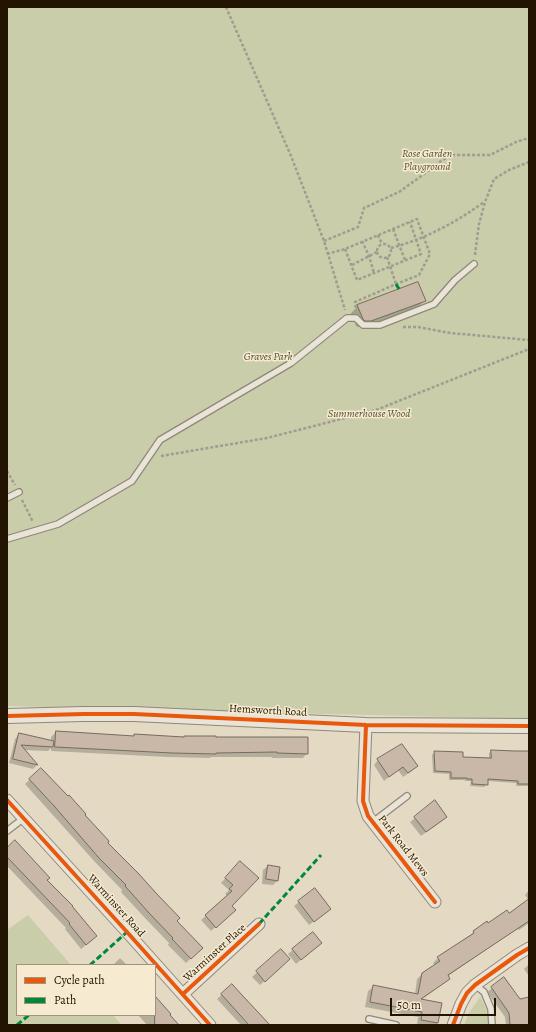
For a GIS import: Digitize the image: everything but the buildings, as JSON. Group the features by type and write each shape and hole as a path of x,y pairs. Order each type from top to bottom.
{"street":[{"name":"Hemsworth Road","path":"7,716 134,714 366,725 529,726"},
{"name":"Park Road Mews","path":"366,725 363,801 368,816 435,902"},
{"name":"Warminster Road","path":"7,800 155,964"},
{"name":"Warminster Place","path":"182,994 259,924"},
{"path":"453,1025 467,993 475,985 512,958 529,948"},
{"name":"Warminster Road","path":"156,965 210,1025"}],"lane":[{"path":"7,539 58,524 132,481 160,440 291,363 347,318 356,318 363,325 380,325 434,304 455,280 474,264"},
{"path":"7,498 19,492"},
{"path":"374,822 407,796"},
{"path":"7,831 24,818"},
{"path":"475,985 484,992 491,1009 492,1025"},
{"path":"369,1019 396,1025"}],"path":[{"path":"226,7 291,156 324,241 347,318"},
{"path":"324,241 358,227 364,208 399,192 441,161 452,155 490,155 516,142 529,138"},
{"path":"474,264 479,224 485,202 494,179 529,162"},
{"path":"391,248 400,246 440,230 485,202"},
{"path":"328,254 417,219 430,254 419,275 355,302 357,312 356,318"},
{"path":"345,248 357,280 421,254 410,222"},
{"path":"394,228 405,260"},
{"path":"378,235 382,244"},
{"path":"362,241 369,256 374,273"},
{"path":"382,244 387,244 391,248"},
{"path":"352,265 377,252 378,247 382,244"},
{"path":"387,257 391,253 391,248"},
{"path":"377,252 382,257 387,257"},
{"path":"387,257 396,284"},
{"path":"380,325 388,327 418,327 450,333 529,340"},
{"path":"148,458 267,438 376,410 529,348"}],"green space":[{"name":"Graves Park","path":"7,7 529,7 529,719 7,706"},
{"path":"28,915 70,964 16,964 16,1016 114,1016 122,1025 7,1025 7,930"},
{"path":"480,997 486,1010 489,1025 464,1025 469,1013"}],"marked path":[{"path":"396,284 399,289"},
{"path":"259,924 321,855"},
{"path":"91,964 127,932"},
{"path":"17,1025 28,1016"}],"cycle path":[{"path":"7,716 134,714 366,725 529,726"},
{"path":"366,725 363,801 368,816 435,902"},
{"path":"7,800 156,964"},
{"path":"183,994 259,924"},
{"path":"453,1025 467,993 475,985 529,948"},
{"path":"156,964 210,1025"}],"park label":[{"name":"Rose Garden Playground","path":"427,160"},
{"name":"Summerhouse Wood","path":"369,414"}]}
